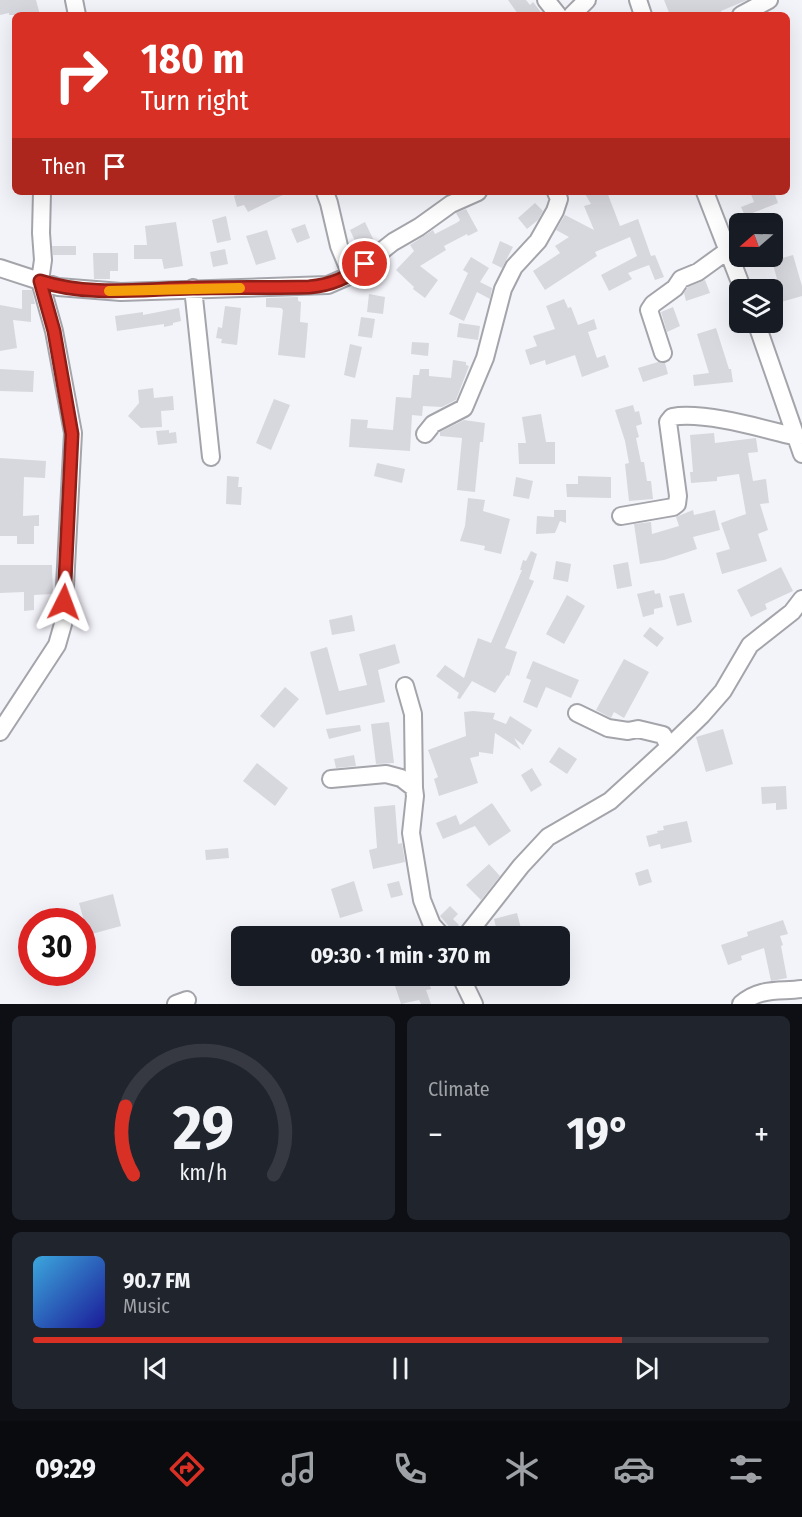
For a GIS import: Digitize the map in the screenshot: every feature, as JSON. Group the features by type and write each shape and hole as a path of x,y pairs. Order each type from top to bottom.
{"street":[{"path":"546,0 556,12"},
{"path":"575,12 587,0"},
{"path":"747,12 769,0"},
{"path":"0,732 57,645 63,624 72,434 54,331 40,281 43,260 42,195"},
{"path":"326,195 339,246 351,275"},
{"path":"0,268 58,287 121,292 328,285 351,275 393,242 451,204 471,195"},
{"path":"425,434 433,424 464,408 485,358 503,289 514,267 538,241 555,211 559,199 557,195"},
{"path":"706,195 738,279"},
{"path":"663,353 649,310 653,304 675,288 681,279 698,272 727,251"},
{"path":"193,288 211,457"},
{"path":"760,333 802,454"},
{"path":"621,516 673,507 677,504 678,496 668,422 672,417 683,415 704,418 797,437"},
{"path":"474,926 521,866 548,837 610,801 702,715 723,691 750,645 792,612 802,599"},
{"path":"405,686 413,714 416,796 411,833 422,900 433,926"},
{"path":"577,713 608,728 628,731 638,729 663,735 669,747"},
{"path":"331,779 386,774 401,778 414,788"},
{"path":"465,986 474,1004"},
{"path":"741,1004 748,998 763,992 778,989 802,989"}],"building":[{"path":"0,0 36,0 39,12 12,12 12,15 9,13 0,15"},
{"path":"508,0 526,0 530,5 533,2 541,12 517,12"},
{"path":"664,0 747,0 721,12 669,12"},
{"path":"283,195 248,212 244,205 237,207 234,196"},
{"path":"586,195 608,195 620,226 638,219 651,256 655,255 664,277 655,280 649,265 628,273 632,279 609,291 601,275 637,256 630,237 595,252 597,256 545,290 533,271 560,253 555,246 569,237 556,230 565,215 594,230 584,206 591,204"},
{"path":"751,195 775,195 778,203 753,213 744,213 741,207 754,202"},
{"path":"535,203 543,211 538,220 527,229 518,218"},
{"path":"466,209 478,231 444,246 446,250 420,266 438,280 425,298 413,289 414,287 396,270 414,251 410,245 433,230 435,234 458,222 460,220 456,213"},
{"path":"226,216 231,240 217,243 212,220"},
{"path":"176,222 183,266 164,269 162,259 134,259 134,245 147,245 145,226"},
{"path":"365,222 375,243 360,252 350,230"},
{"path":"305,224 310,238 297,243 291,229"},
{"path":"267,230 276,259 256,265 246,236"},
{"path":"500,241 513,247 502,268 492,263"},
{"path":"52,246 76,246 76,255 53,255"},
{"path":"225,249 228,264 213,267 210,252"},
{"path":"93,253 118,253 118,271 110,271 110,279 94,279"},
{"path":"793,255 802,286 802,296 783,301 783,279 777,279 774,267 783,267 783,258"},
{"path":"471,257 489,268 480,282 492,288 490,299 477,292 464,321 449,314 468,273 463,270"},
{"path":"705,280 710,293 686,301 684,293 688,287"},
{"path":"22,290 32,290 35,304 31,304 31,322 13,320 17,348 0,351 0,305 22,309"},
{"path":"369,294 385,297 383,314 367,312"},
{"path":"298,297 298,301 301,302 300,322 308,323 305,358 278,355 283,310 266,307 266,298"},
{"path":"564,299 568,308 571,307 578,325 594,319 597,329 588,332 597,358 605,355 609,367 582,377 575,355 546,365 545,360 530,365 525,350 537,346 533,336 555,329 546,306"},
{"path":"225,306 241,308 237,345 221,343 222,339 216,338 218,327 222,328"},
{"path":"673,307 680,326 667,332 661,312"},
{"path":"179,308 181,321 173,325 164,327 164,324 117,331 115,316 143,312 143,315"},
{"path":"361,317 375,319 372,338 358,336"},
{"path":"459,323 480,326 478,340 457,337"},
{"path":"716,328 729,369 731,369 733,382 694,386 693,375 709,373 697,334"},
{"path":"412,342 429,343 428,356 411,354"},
{"path":"350,344 362,347 355,378 344,375"},
{"path":"453,360 466,362 469,366 456,400 442,407 423,406 422,416 412,415 410,451 349,447 351,419 368,420 367,428 393,430 396,397 411,398 413,375 419,375 420,369 429,369 429,376 451,378"},
{"path":"658,362 665,363 668,374 643,382 638,368"},
{"path":"0,369 34,371 33,392 0,391"},
{"path":"153,388 154,398 173,396 174,410 161,411 162,427 141,428 128,416 139,403 138,390"},
{"path":"274,399 290,405 271,450 256,443"},
{"path":"633,405 635,412 639,411 642,424 636,426 639,437 636,438 641,462 644,462 647,481 651,481 653,499 629,501 625,464 629,463 615,410"},
{"path":"541,414 546,442 555,442 555,464 519,464 518,443 526,443 522,417"},
{"path":"464,420 485,423 483,442 480,442 475,492 457,490 462,438 440,436 440,432"},
{"path":"169,430 169,433 176,432 177,443 158,445 156,431"},
{"path":"714,433 715,443 756,438 758,452 748,453 753,481 766,479 769,503 760,504 768,530 758,534 767,561 722,574 716,553 730,549 721,523 746,514 739,474 717,477 717,481 691,483 690,472 693,472 690,435"},
{"path":"0,458 46,461 45,478 24,477 23,516 39,515 39,526 34,526 34,544 17,544 17,536 0,536"},
{"path":"377,463 405,469 402,483 374,476"},
{"path":"227,476 239,477 238,487 242,487 241,505 226,504"},
{"path":"578,476 611,477 611,498 567,497 566,484 578,484"},
{"path":"516,477 533,481 529,499 513,496"},
{"path":"468,498 485,500 483,511 510,519 501,554 484,550 485,546 460,541 465,526"},
{"path":"554,510 566,510 566,523 560,521 555,533 536,534 537,516 554,517"},
{"path":"693,510 694,515 715,510 720,530 693,537 697,549 664,560 640,564 634,524 651,522 652,534 679,526 676,517"},
{"path":"531,551 537,554 529,579 534,581 505,648 517,652 509,676 507,675 495,693 472,681 460,699 457,698 459,693 436,676 445,665 464,678 478,638 491,643 522,570 520,570 523,560 526,561"},
{"path":"556,561 571,564 568,582 553,579"},
{"path":"628,562 632,586 617,589 613,565"},
{"path":"0,565 52,565 53,594 34,595 34,610 24,611 24,592 0,593"},
{"path":"781,567 793,591 765,604 767,609 751,617 737,590"},
{"path":"654,590 655,594 660,593 663,607 654,609 654,614 643,617 637,594"},
{"path":"684,593 692,622 677,626 669,596"},
{"path":"567,595 585,606 564,644 546,634"},
{"path":"352,615 355,631 332,635 329,620"},
{"path":"650,627 664,638 657,647 643,636"},
{"path":"395,644 400,663 378,670 385,702 326,715 310,652 327,647 339,691 367,685 359,654"},
{"path":"624,659 649,672 624,718 614,712 611,718 596,710"},
{"path":"533,661 579,680 571,698 546,687 537,708 523,702 531,680 526,678"},
{"path":"285,687 299,699 274,728 260,716"},
{"path":"464,712 495,713 493,719 506,724 510,716 532,730 523,745 514,738 521,750 495,733 493,754 479,752 479,756 470,758 478,783 439,796 434,779 438,777 428,750 466,736"},
{"path":"389,722 394,763 376,764 371,724"},
{"path":"360,725 361,731 329,739 326,729"},
{"path":"723,729 733,764 706,772 696,737"},
{"path":"559,747 577,759 567,774 549,762"},
{"path":"354,755 356,766 336,768 334,759"},
{"path":"257,763 288,788 275,806 243,781"},
{"path":"532,768 542,785 531,792 521,775"},
{"path":"786,786 787,809 776,810 776,803 762,804 761,787"},
{"path":"492,803 511,831 489,846 475,826 443,839 436,823 456,815 460,825"},
{"path":"395,805 398,844 402,843 405,862 373,869 369,850 377,848 374,807"},
{"path":"687,821 692,842 661,849 660,844 649,847 646,836 664,830 663,826"},
{"path":"228,848 229,858 206,860 205,850"},
{"path":"489,864 500,876 481,900 466,885"},
{"path":"648,869 652,882 639,886 635,873"},
{"path":"354,881 363,911 340,918 331,889"},
{"path":"399,881 403,895 391,898 387,884"},
{"path":"113,894 121,926 96,933 96,908 80,908 79,903"},
{"path":"450,906 458,914 453,919 459,925 449,926 440,916"},
{"path":"517,913 520,926 496,926 494,919"},
{"path":"783,920 788,934 780,936 787,978 771,981 764,948 741,956 742,960 728,965 721,945 748,936 747,932"},
{"path":"395,986 430,986 431,989 426,990 431,1004 421,1004 419,1000 401,1004"}],"slow traffic":[{"path":"109,291 240,288"}],"route":[{"path":"64,602 72,434 54,331 40,281 58,287 121,292 193,288 309,287 340,281 365,264"}]}
